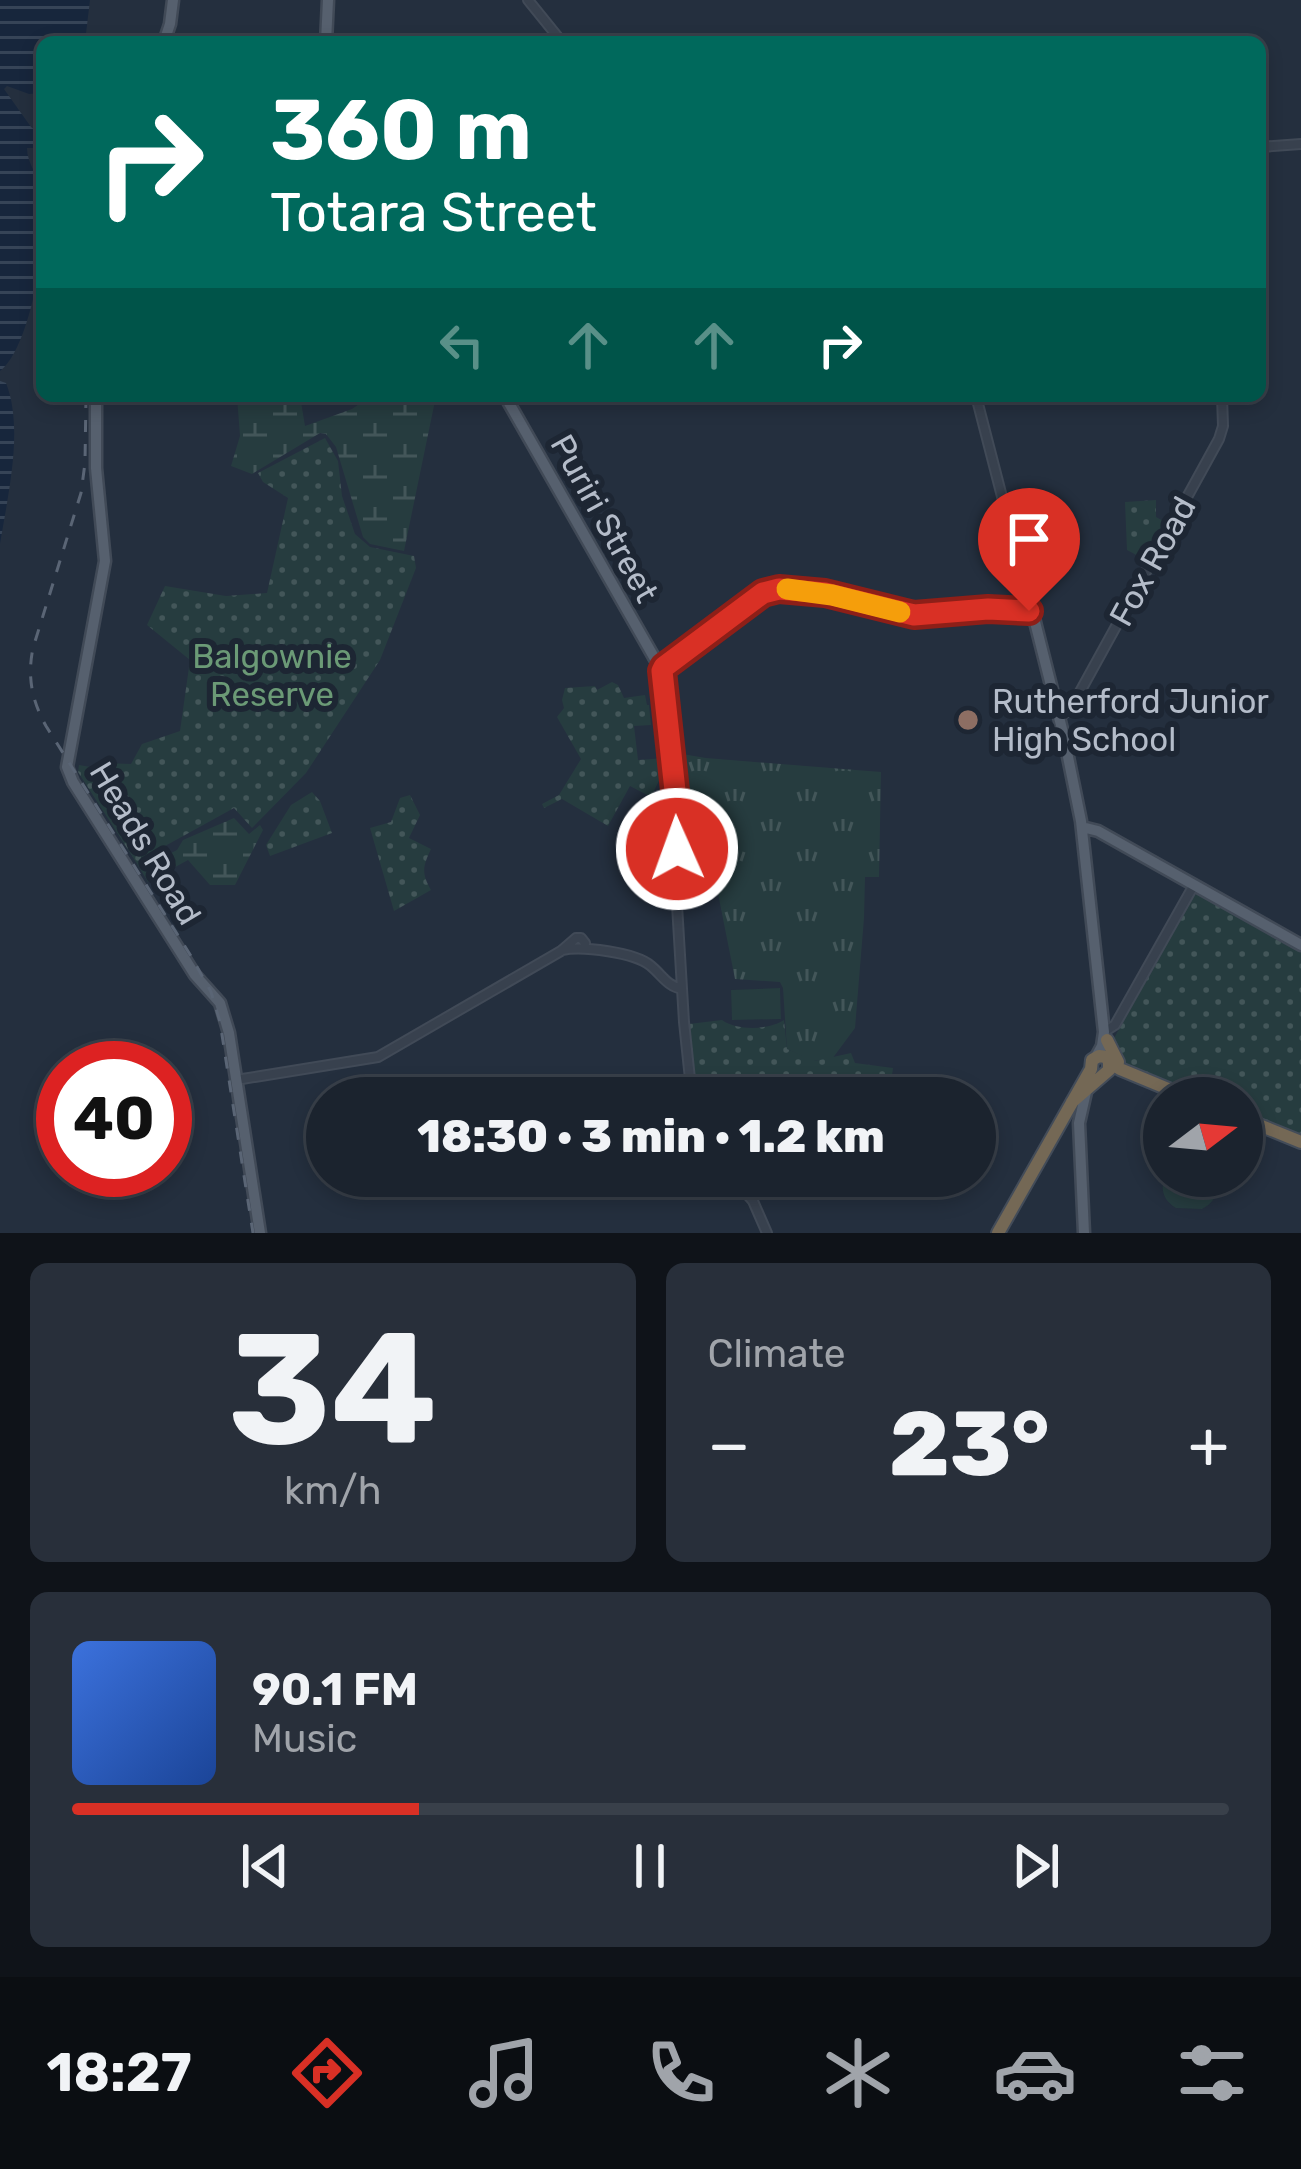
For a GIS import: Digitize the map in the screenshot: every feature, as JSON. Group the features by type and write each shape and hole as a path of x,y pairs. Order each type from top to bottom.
{"highway":[{"path":"1105,1036 1113,1056 1133,1074"},
{"path":"998,1233 1070,1105 1101,1068 1143,1078"},
{"path":"1263,1127 1301,1142"}],"main road":[{"path":"166,36 172,0"},
{"path":"326,36 328,0"},
{"name":"Heads Road","path":"96,402 96,468 105,562 67,767 195,975 220,1003 260,1233"},
{"name":"Puriri Street","path":"508,402 662,668"},
{"path":"662,668 772,589 832,595 914,615 1027,611 1036,628 1059,717 1082,827 1105,1036 1101,1068 1083,1100 1079,1123 1084,1233"},
{"path":"1082,827 1093,828 1301,945"},
{"path":"1070,1105 1079,1123"}],"street":[{"path":"528,0 557,36"},
{"path":"1266,146 1301,143"},
{"path":"977,402 1027,611"},
{"name":"Fox Road","path":"1059,717 1070,710 1220,439 1222,402"},
{"name":"Puriri Street","path":"662,668 675,792 676,888 690,1077"},
{"path":"1105,1036 1194,885"},
{"path":"236,1080 378,1057 579,945 642,959 672,987 682,989"},
{"path":"749,1197 767,1233"}],"green space":[{"path":"237,402 301,402 305,426 362,402 435,402 404,551 370,544 363,537 336,447 326,434 320,433 252,474 231,466 240,436"},
{"name":"Balgownie Reserve","path":"325,438 338,461 342,496 355,534 370,547 414,556 416,568 380,660 306,773 252,828 234,808 136,862 78,772 79,765 131,764 142,744 180,731 190,660 147,625 165,586 226,596 267,593 288,498 263,482 258,473"},
{"path":"1156,500 1156,517 1167,523 1144,559 1127,550 1125,502"},
{"path":"612,682 624,698 645,695 649,705 651,725 634,726 638,760 667,758 668,762 651,797 630,786 608,826 562,799 544,808 542,804 559,795 581,759 557,717 564,708 565,688 595,686 597,690"},
{"path":"676,753 881,772 879,877 865,877 855,1028 832,1059 813,1061 787,1049 780,982 735,979 705,828 688,808 681,807"},
{"path":"82,772 165,856 183,840 234,818 249,834 260,825 263,830 235,885 210,885 188,860 148,882"},
{"path":"312,792 332,833 270,856 266,845 291,805"},
{"path":"410,795 420,815 409,838 431,849 424,870 431,890 394,911 370,828 391,822 400,798"},
{"path":"1198,893 1301,951 1301,1137 1263,1122 1263,1077 1156,1077 1119,1059 1113,1040"},
{"path":"780,988 781,1019 732,1020 731,990"},
{"path":"722,1020 753,1028 784,1020 787,1049 815,1061 851,1053 855,1063 893,1068 892,1077 695,1077 689,1024"},
{"path":"1166,1197 1214,1197 1202,1209 1176,1208"}],"water":[{"path":"0,0 90,0 86,36 36,36 36,93 4,89 36,131 36,148 27,148 36,176 36,288 21,339 0,371"},
{"path":"0,381 6,383 11,401 14,441 0,544"}],"railway":[{"path":"86,402 81,493 33,648 32,688 46,726 211,992 220,1022 253,1233"}],"slow traffic":[{"path":"787,589 900,612"}],"place":[{"name":"Rutherford Junior High School","path":"968,720"}],"route":[{"path":"677,849 662,671 763,593 772,589 825,593 914,615 1029,611"}]}
